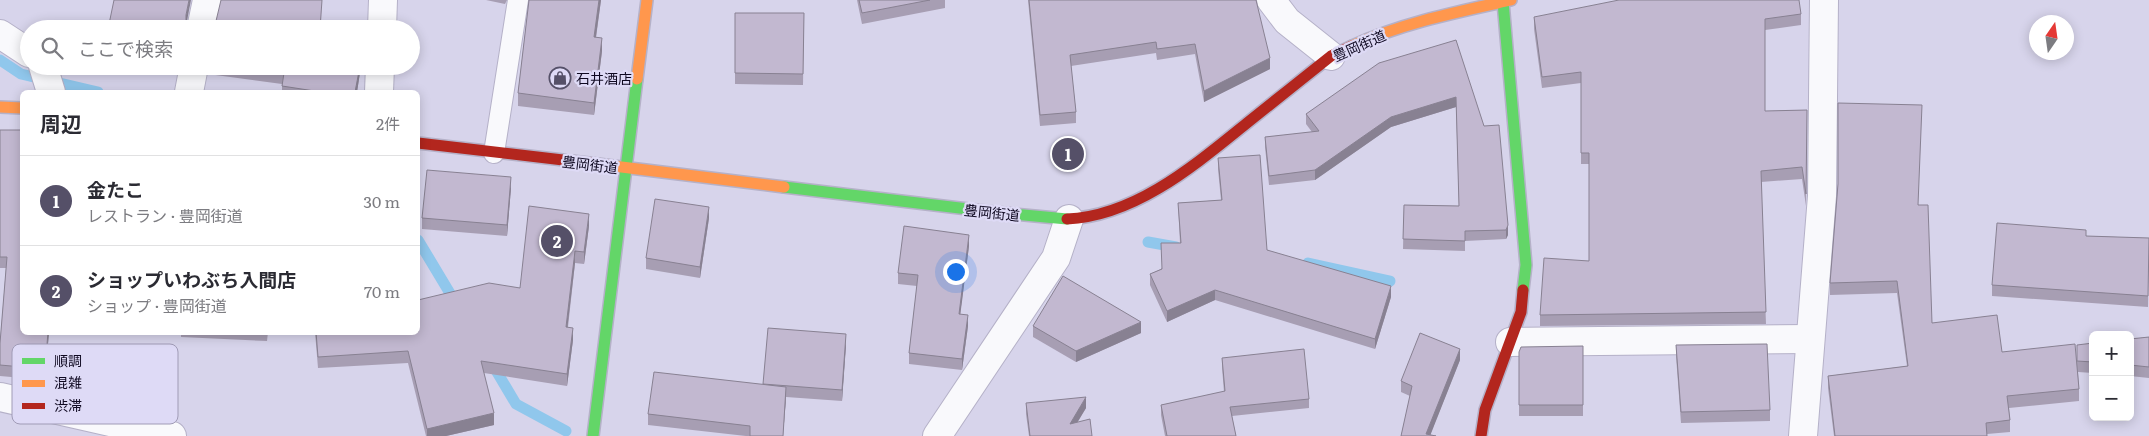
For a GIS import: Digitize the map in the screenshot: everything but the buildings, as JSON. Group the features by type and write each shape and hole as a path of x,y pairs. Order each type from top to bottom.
{"main road":[{"path":"593,436 627,169 646,0"},
{"name":"豊岡街道","path":"420,143 983,211 1069,219 1100,213 1141,198 1192,168 1331,56 1381,33 1444,15 1507,1"},
{"path":"1481,436 1485,410 1521,312 1526,265 1507,1"},
{"path":"0,107 20,108"}],"street":[{"path":"203,20 207,0"},
{"path":"382,20 383,0"},
{"path":"1271,0 1287,20 1331,56"},
{"path":"1803,436 1822,196 1824,0"},
{"path":"0,34 20,47"},
{"path":"46,75 50,90"},
{"path":"189,90 192,75"},
{"path":"379,90 380,75"},
{"path":"937,436 1056,258 1069,219"},
{"path":"1510,342 1810,338"},
{"path":"119,424 172,436"}],"lane":[{"path":"494,153 518,0"}],"waterway":[{"path":"0,60 20,73"},
{"path":"25,75 89,90"},
{"path":"1148,242 1176,247"},
{"path":"420,243 457,305"},
{"path":"1308,263 1390,281"},
{"path":"491,362 516,404 566,431"}],"traffic: fast":[{"path":"1503,2 1526,265 1523,290"},
{"path":"593,436 637,79"},
{"path":"784,187 1067,219"}],"traffic: slow":[{"path":"637,79 647,0"},
{"path":"1352,46 1410,25 1511,0"},
{"path":"0,107 20,108"},
{"path":"597,164 784,187"}],"traffic: jam":[{"path":"1067,219 1092,216 1117,208 1141,198 1164,185 1207,155 1331,56 1352,46"},
{"path":"420,143 597,164"},
{"path":"1481,436 1485,410 1521,312 1523,290"}],"place":[{"name":"石井酒店","path":"560,78"},
{"name":"金たこ","path":"1068,154"},
{"name":"ショップいわぶち入間店","path":"557,241"}]}
